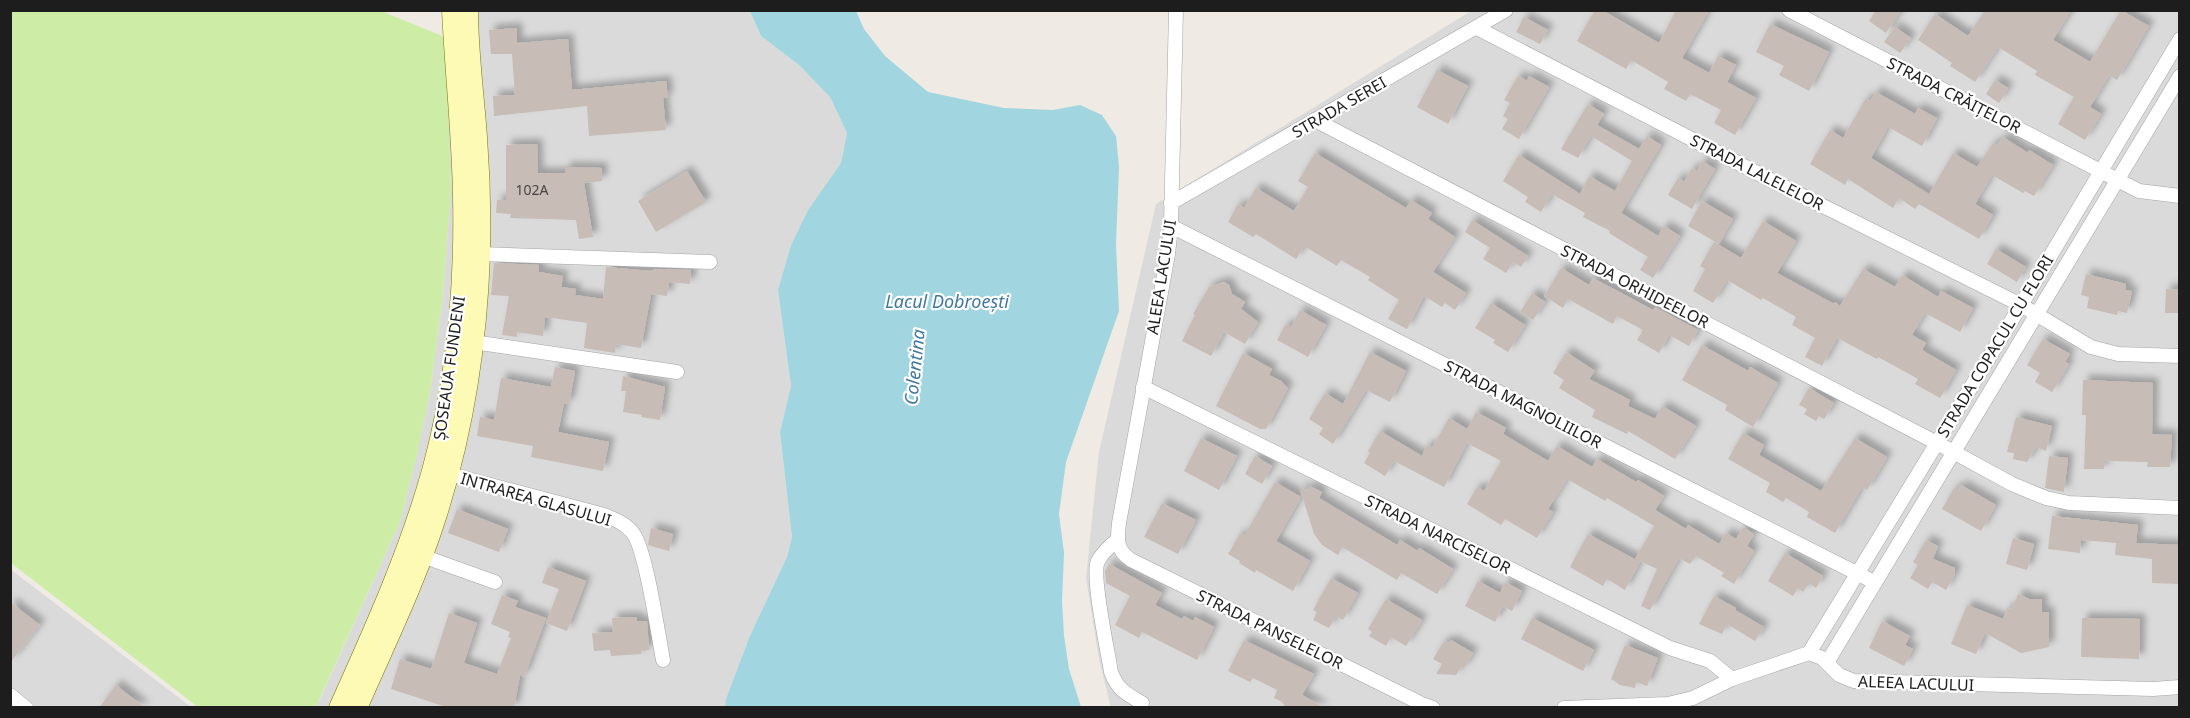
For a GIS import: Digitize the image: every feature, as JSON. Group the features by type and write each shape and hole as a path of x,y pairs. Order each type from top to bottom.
{"main road":[{"name":"ȘOSEAUA FUNDENI","path":"339,708 400,568 421,509 436,454 453,363 461,282 463,199 452,10"},
{"name":"ȘOSEAUA FUNDENI","path":"357,708 422,556 449,474 459,428 472,342 480,254 479,172 468,10"}],"street":[{"name":"ALEEA LACULUI","path":"1117,540 1168,254 1171,226 1176,10"},
{"name":"STRADA SEREI","path":"1171,203 1506,10"},
{"name":"STRADA CRĂIȚELOR","path":"1789,10 2147,193 2180,196"},
{"name":"STRADA LALELELOR","path":"1477,28 1765,177 2021,305 2091,347 2118,354 2180,356"},
{"name":"STRADA COPACUL CU FLORI","path":"1809,653 2180,39"},
{"name":"STRADA COPACUL CU FLORI","path":"1828,661 2180,76"},
{"name":"STRADA ORHIDEELOR","path":"1315,120 1937,442 2019,488 2046,498 2069,502 2180,508"},
{"name":"STRADA MAGNOLIILOR","path":"1171,226 1874,582"},
{"path":"480,254 710,262"},
{"path":"472,342 677,372"},
{"name":"STRADA NARCISELOR","path":"1143,387 1670,648 1710,661 1732,679"},
{"name":"INTRAREA GLASULUI","path":"449,474 604,515 633,532 642,552 663,660"},
{"path":"1117,540 1098,560 1097,584 1111,672 1116,685 1142,703"},
{"name":"STRADA PANSELELOR","path":"1117,540 1118,548 1131,560 1433,708"},
{"path":"422,556 495,582"},
{"path":"1564,708 1668,704 1693,698 1732,679 1809,653"},
{"name":"ALEEA LACULUI","path":"1809,653 1828,661 1839,675 1854,681 2153,689 2180,687"},
{"path":"10,695 26,708"}],"shaded area":[{"path":"443,11 750,11 761,36 799,65 830,97 847,133 841,163 808,210 791,245 778,290 791,386 780,432 792,537 787,557 749,638 725,707 316,708 400,522 431,386 443,294 451,189"},
{"path":"1471,11 2179,11 2179,707 1111,708 1099,659 1086,578 1099,452 1156,204"},
{"path":"10,569 191,707 18,707 11,701"}],"green space":[{"path":"10,11 381,11 445,37 451,189 443,294 431,386 400,522 316,707 198,707 11,563"}],"water":[{"name":"Lacul Dobroești","path":"750,11 856,11 864,29 885,56 928,92 1004,108 1053,110 1080,105 1102,115 1116,136 1119,167 1116,244 1119,311 1066,462 1059,514 1064,553 1062,601 1064,636 1069,669 1081,707 725,707 749,638 787,557 792,537 780,432 791,386 778,290 791,245 808,210 841,163 847,133 830,97 799,65 761,36"}],"building":[{"path":"1595,10 1602,10 1659,43 1676,10 1709,10 1682,58 1709,73 1718,56 1736,65 1727,82 1756,98 1735,135 1714,123 1721,110 1690,94 1686,101 1664,89 1668,82 1631,60 1626,69 1577,41"},
{"path":"1876,10 1901,10 1886,33 1869,21"},
{"path":"1985,10 2071,10 2053,40 2090,62 2121,10 2149,26 2117,80 2109,75 2090,107 2101,114 2085,140 2058,124 2074,97 2035,75 2037,71 1998,47 1975,82 1950,66 1952,63 1918,40 1935,14 1968,36"},
{"path":"1524,17 1548,30 1540,44 1516,32"},
{"path":"1770,24 1829,52 1809,91 1779,75 1784,66 1756,52"},
{"path":"1895,27 1911,38 1900,53 1884,42"},
{"path":"517,28 517,43 568,39 572,90 666,81 668,98 663,98 666,130 589,136 587,106 494,116 493,96 515,95 512,54 491,54 489,30"},
{"path":"1437,70 1468,86 1448,124 1417,107"},
{"path":"1518,76 1527,81 1529,76 1549,87 1519,139 1502,129 1508,119 1503,116 1510,103 1504,100"},
{"path":"1995,80 2008,88 1999,103 1986,94"},
{"path":"1876,92 1915,114 1918,108 1937,118 1922,146 1888,127 1871,158 1929,194 1953,153 1977,167 1993,143 1997,145 2003,137 2053,165 2034,196 2025,191 2023,193 1992,175 1975,204 1993,215 1979,239 1919,204 1915,209 1899,198 1893,208 1848,179 1845,185 1810,164 1830,130 1843,138 1866,98 1870,101"},
{"path":"1588,104 1604,114 1597,125 1639,149 1647,136 1661,145 1621,213 1658,236 1664,226 1680,236 1653,278 1640,270 1648,257 1609,233 1610,231 1583,217 1585,213 1552,194 1541,212 1525,202 1528,197 1503,181 1519,155 1580,194 1589,176 1615,191 1632,161 1591,136 1578,158 1561,149"},
{"path":"537,144 538,173 565,173 565,167 602,168 602,181 584,183 593,237 579,239 576,220 510,218 511,214 496,213 497,200 506,200 506,145"},
{"path":"1315,153 1406,208 1411,200 1432,213 1428,219 1455,237 1433,272 1466,293 1455,310 1445,303 1442,307 1424,296 1407,329 1388,319 1399,300 1368,280 1370,277 1341,260 1337,266 1304,246 1296,259 1256,234 1253,237 1228,222 1238,204 1244,208 1256,188 1294,211 1308,187 1298,181"},
{"path":"1702,161 1715,169 1692,209 1668,195 1678,178 1684,182 1692,168 1697,171"},
{"path":"687,171 706,202 656,232 638,201"},
{"path":"1702,201 1733,219 1719,244 1688,226"},
{"path":"1472,220 1528,256 1521,267 1513,262 1506,273 1483,259 1490,248 1465,232"},
{"path":"1763,221 1796,241 1777,273 1834,304 1835,302 1840,306 1863,269 1895,287 1902,275 1938,297 1941,291 1973,308 1960,332 1925,313 1912,335 1926,343 1922,350 1956,370 1940,398 1915,384 1918,379 1837,338 1822,366 1805,357 1815,338 1792,325 1796,317 1727,280 1713,303 1693,291 1705,269 1700,266 1714,242 1741,258"},
{"path":"1996,249 2026,267 2017,282 1987,264"},
{"path":"494,263 539,265 539,272 563,276 561,287 576,289 575,295 603,299 606,267 651,271 655,269 691,270 690,284 669,282 667,296 651,294 641,348 616,344 615,353 584,348 587,323 545,317 543,336 517,332 517,337 502,335 509,296 491,295"},
{"path":"1561,268 1589,285 1593,278 1653,310 1655,307 1698,330 1689,346 1669,335 1659,353 1637,340 1643,330 1617,316 1613,324 1568,299 1563,308 1544,296"},
{"path":"2086,274 2126,284 2125,290 2132,291 2127,313 2118,311 2117,315 2087,308 2089,297 2081,295"},
{"path":"1224,282 1229,285 1232,294 1245,302 1241,309 1258,322 1245,344 1224,332 1211,356 1182,341 1195,315 1193,314 1209,287"},
{"path":"2166,289 2180,290 2180,313 2165,313"},
{"path":"1532,293 1545,302 1533,320 1520,312"},
{"path":"1491,303 1525,325 1508,352 1493,343 1495,340 1475,328"},
{"path":"1300,310 1326,325 1308,357 1277,340 1286,324 1291,327"},
{"path":"2043,339 2070,354 2065,362 2069,364 2052,392 2035,382 2040,373 2027,365"},
{"path":"1702,345 1748,371 1750,367 1778,383 1753,427 1725,410 1727,405 1682,380"},
{"path":"1370,352 1406,371 1390,402 1366,390 1333,444 1319,434 1323,428 1309,419 1325,393 1343,404"},
{"path":"1566,352 1595,371 1589,379 1630,400 1628,406 1655,419 1662,406 1696,426 1675,459 1628,431 1627,434 1592,417 1595,410 1559,388 1564,380 1553,373"},
{"path":"1243,353 1272,369 1269,375 1281,381 1288,388 1266,429 1260,429 1216,406"},
{"path":"555,367 575,371 569,404 564,403 558,432 609,442 603,471 531,457 533,446 477,436 480,417 494,420 501,378 551,387"},
{"path":"623,376 665,387 660,420 623,412 626,391 621,391"},
{"path":"2083,380 2153,383 2152,434 2172,435 2170,467 2147,467 2148,462 2105,461 2104,469 2084,469 2086,415 2082,415"},
{"path":"1809,388 1834,403 1824,419 1819,416 1816,421 1804,414 1807,409 1799,405"},
{"path":"1476,412 1506,428 1503,434 1548,461 1557,446 1592,467 1597,459 1636,482 1638,480 1664,496 1655,510 1686,529 1688,525 1719,544 1726,533 1736,539 1743,527 1754,534 1747,546 1754,551 1734,584 1721,576 1724,573 1696,556 1690,564 1679,558 1650,610 1641,606 1657,569 1635,559 1654,526 1607,498 1605,501 1567,479 1548,509 1553,512 1537,538 1505,519 1501,525 1467,504 1477,487 1484,491 1501,461 1467,443 1444,487 1394,461 1385,476 1364,463 1380,431 1422,456 1427,445 1432,448 1449,418 1467,429"},
{"path":"2016,417 2052,426 2046,451 2036,447 2027,462 2013,459 2014,453 2007,452"},
{"path":"1743,433 1764,445 1759,455 1821,491 1855,438 1887,457 1867,490 1862,487 1835,533 1807,517 1809,512 1786,498 1783,502 1766,492 1770,483 1728,459"},
{"path":"1201,438 1237,456 1219,490 1184,471"},
{"path":"1255,456 1272,466 1262,484 1245,474"},
{"path":"2049,456 2068,458 2064,492 2045,488"},
{"path":"1275,482 1301,497 1276,541 1310,561 1293,591 1256,570 1255,573 1228,554 1240,534 1244,536"},
{"path":"1961,485 1996,505 1981,531 1942,509 1954,488 1958,490"},
{"path":"1299,486 1307,491 1310,486 1322,492 1319,498 1397,545 1400,540 1418,551 1419,548 1453,569 1437,594 1401,573 1397,580 1342,547 1338,555 1322,545 1314,534"},
{"path":"1162,503 1196,520 1178,554 1144,537"},
{"path":"457,509 508,529 499,552 448,533"},
{"path":"2052,516 2138,525 2136,543 2180,545 2180,584 2152,583 2152,559 2115,555 2116,543 2081,540 2080,553 2048,549"},
{"path":"651,528 673,534 669,551 648,545"},
{"path":"1588,534 1640,562 1625,590 1607,579 1603,586 1570,567"},
{"path":"2013,538 2034,544 2027,570 2006,564"},
{"path":"1926,540 1938,546 1933,559 1955,568 1955,574 1946,590 1932,582 1928,589 1910,578 1918,565 1913,562"},
{"path":"1785,553 1823,576 1816,588 1809,583 1803,592 1798,588 1793,596 1768,581"},
{"path":"1109,564 1162,593 1155,605 1182,619 1184,616 1193,621 1195,617 1214,627 1197,660 1142,632 1139,638 1115,625 1130,596 1106,583 1105,571"},
{"path":"548,567 586,581 567,631 546,623 559,589 542,583"},
{"path":"1331,578 1358,593 1343,620 1336,616 1329,628 1313,620 1317,612 1313,610"},
{"path":"1478,581 1500,593 1505,582 1522,591 1512,611 1503,606 1495,622 1465,606"},
{"path":"2018,594 2029,599 2042,599 2042,612 2049,612 2049,647 2021,653 1985,633 1976,654 1951,644 1967,605 2003,619 2007,608 2012,609"},
{"path":"502,595 518,601 515,607 546,618 524,677 520,675 514,708 449,708 391,689 400,659 431,669 449,613 477,623 464,663 497,674 511,638 508,637 510,632 491,624"},
{"path":"1714,596 1764,627 1755,641 1727,624 1722,634 1699,624"},
{"path":"1386,599 1422,620 1406,646 1391,637 1386,646 1369,636 1372,632 1368,629"},
{"path":"10,602 40,625 10,663"},
{"path":"637,617 637,621 647,621 649,650 641,651 641,654 611,656 610,650 594,651 592,633 613,632 612,618"},
{"path":"1532,618 1594,650 1583,671 1521,639"},
{"path":"2082,618 2140,619 2139,659 2081,657"},
{"path":"1882,621 1910,636 1905,645 1913,649 1904,666 1869,648"},
{"path":"1244,640 1314,674 1302,695 1324,708 1286,708 1282,702 1274,698 1277,690 1253,678 1250,682 1228,671"},
{"path":"1451,640 1473,653 1464,668 1461,667 1456,675 1436,674 1442,664 1433,659 1444,641 1449,643"},
{"path":"1625,645 1658,658 1647,686 1636,682 1635,688 1620,685 1611,679"},
{"path":"116,685 145,708 99,708"}],"water label":[{"name":"Colentina","path":"914,367"}]}
